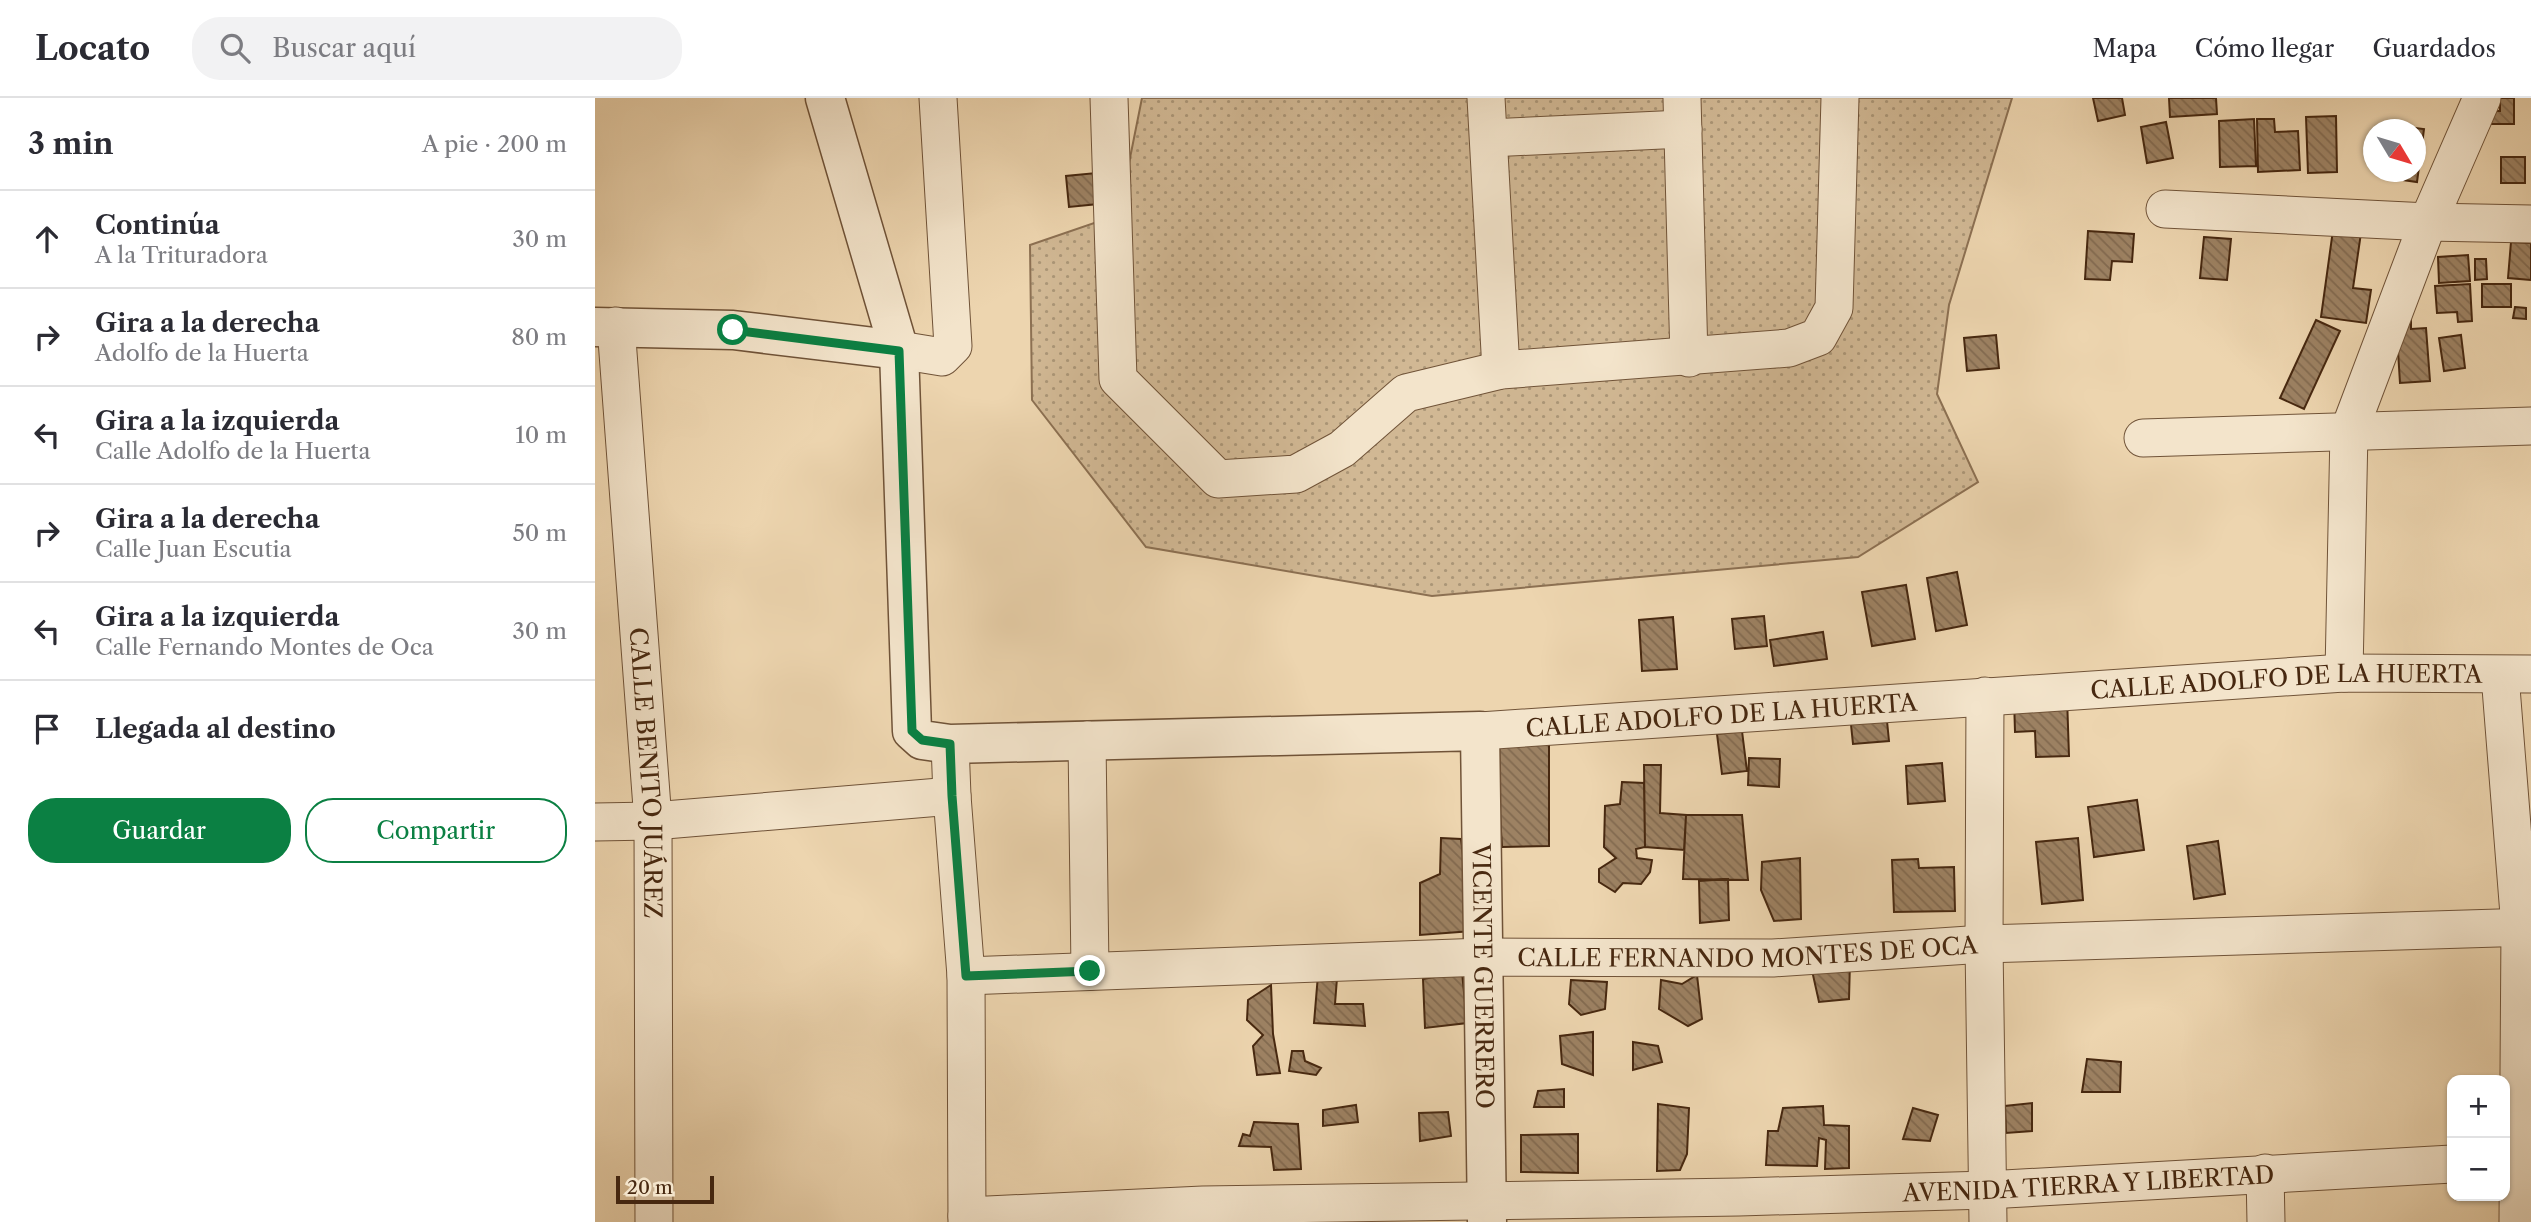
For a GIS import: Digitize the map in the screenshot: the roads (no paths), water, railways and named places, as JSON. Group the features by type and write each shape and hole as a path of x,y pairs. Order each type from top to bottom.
{"street":[{"path":"825,98 899,351"},
{"path":"605,327 733,330 942,357 953,346 938,98"},
{"path":"1109,98 1118,379 1218,479 1296,474 1342,449 1406,393 1501,370 1689,358 1789,348 1818,337 1834,308 1840,98"},
{"path":"1486,98 1501,370"},
{"path":"2344,673 2349,431 2428,222 2482,98"},
{"path":"1489,138 1683,113 1689,358"},
{"path":"2165,209 2428,222 2531,224"},
{"name":"CALLE BENITO JUÁREZ","path":"605,327 653,821 654,1222"},
{"name":"CALLE ADOLFO DE LA HUERTA","path":"899,351 912,731 922,740 950,744 1480,731 2344,673 2516,674"},
{"path":"2143,438 2531,426"},
{"path":"2516,674 2526,927 2518,1222"},
{"path":"1985,696 1984,944 1988,1206"},
{"name":"VICENTE GUERRERO","path":"1480,731 1487,1211"},
{"path":"1087,740 1090,971"},
{"path":"950,744 966,976 967,1219"},
{"path":"595,822 653,821 952,796"},
{"name":"CALLE FERNANDO MONTES DE OCA","path":"966,976 1484,957 1773,958 1984,944 2526,927"},
{"name":"AVENIDA TIERRA Y LIBERTAD","path":"967,1219 1203,1213 1988,1206 2265,1173 2447,1164"},
{"path":"2265,1173 2266,1222"}]}
